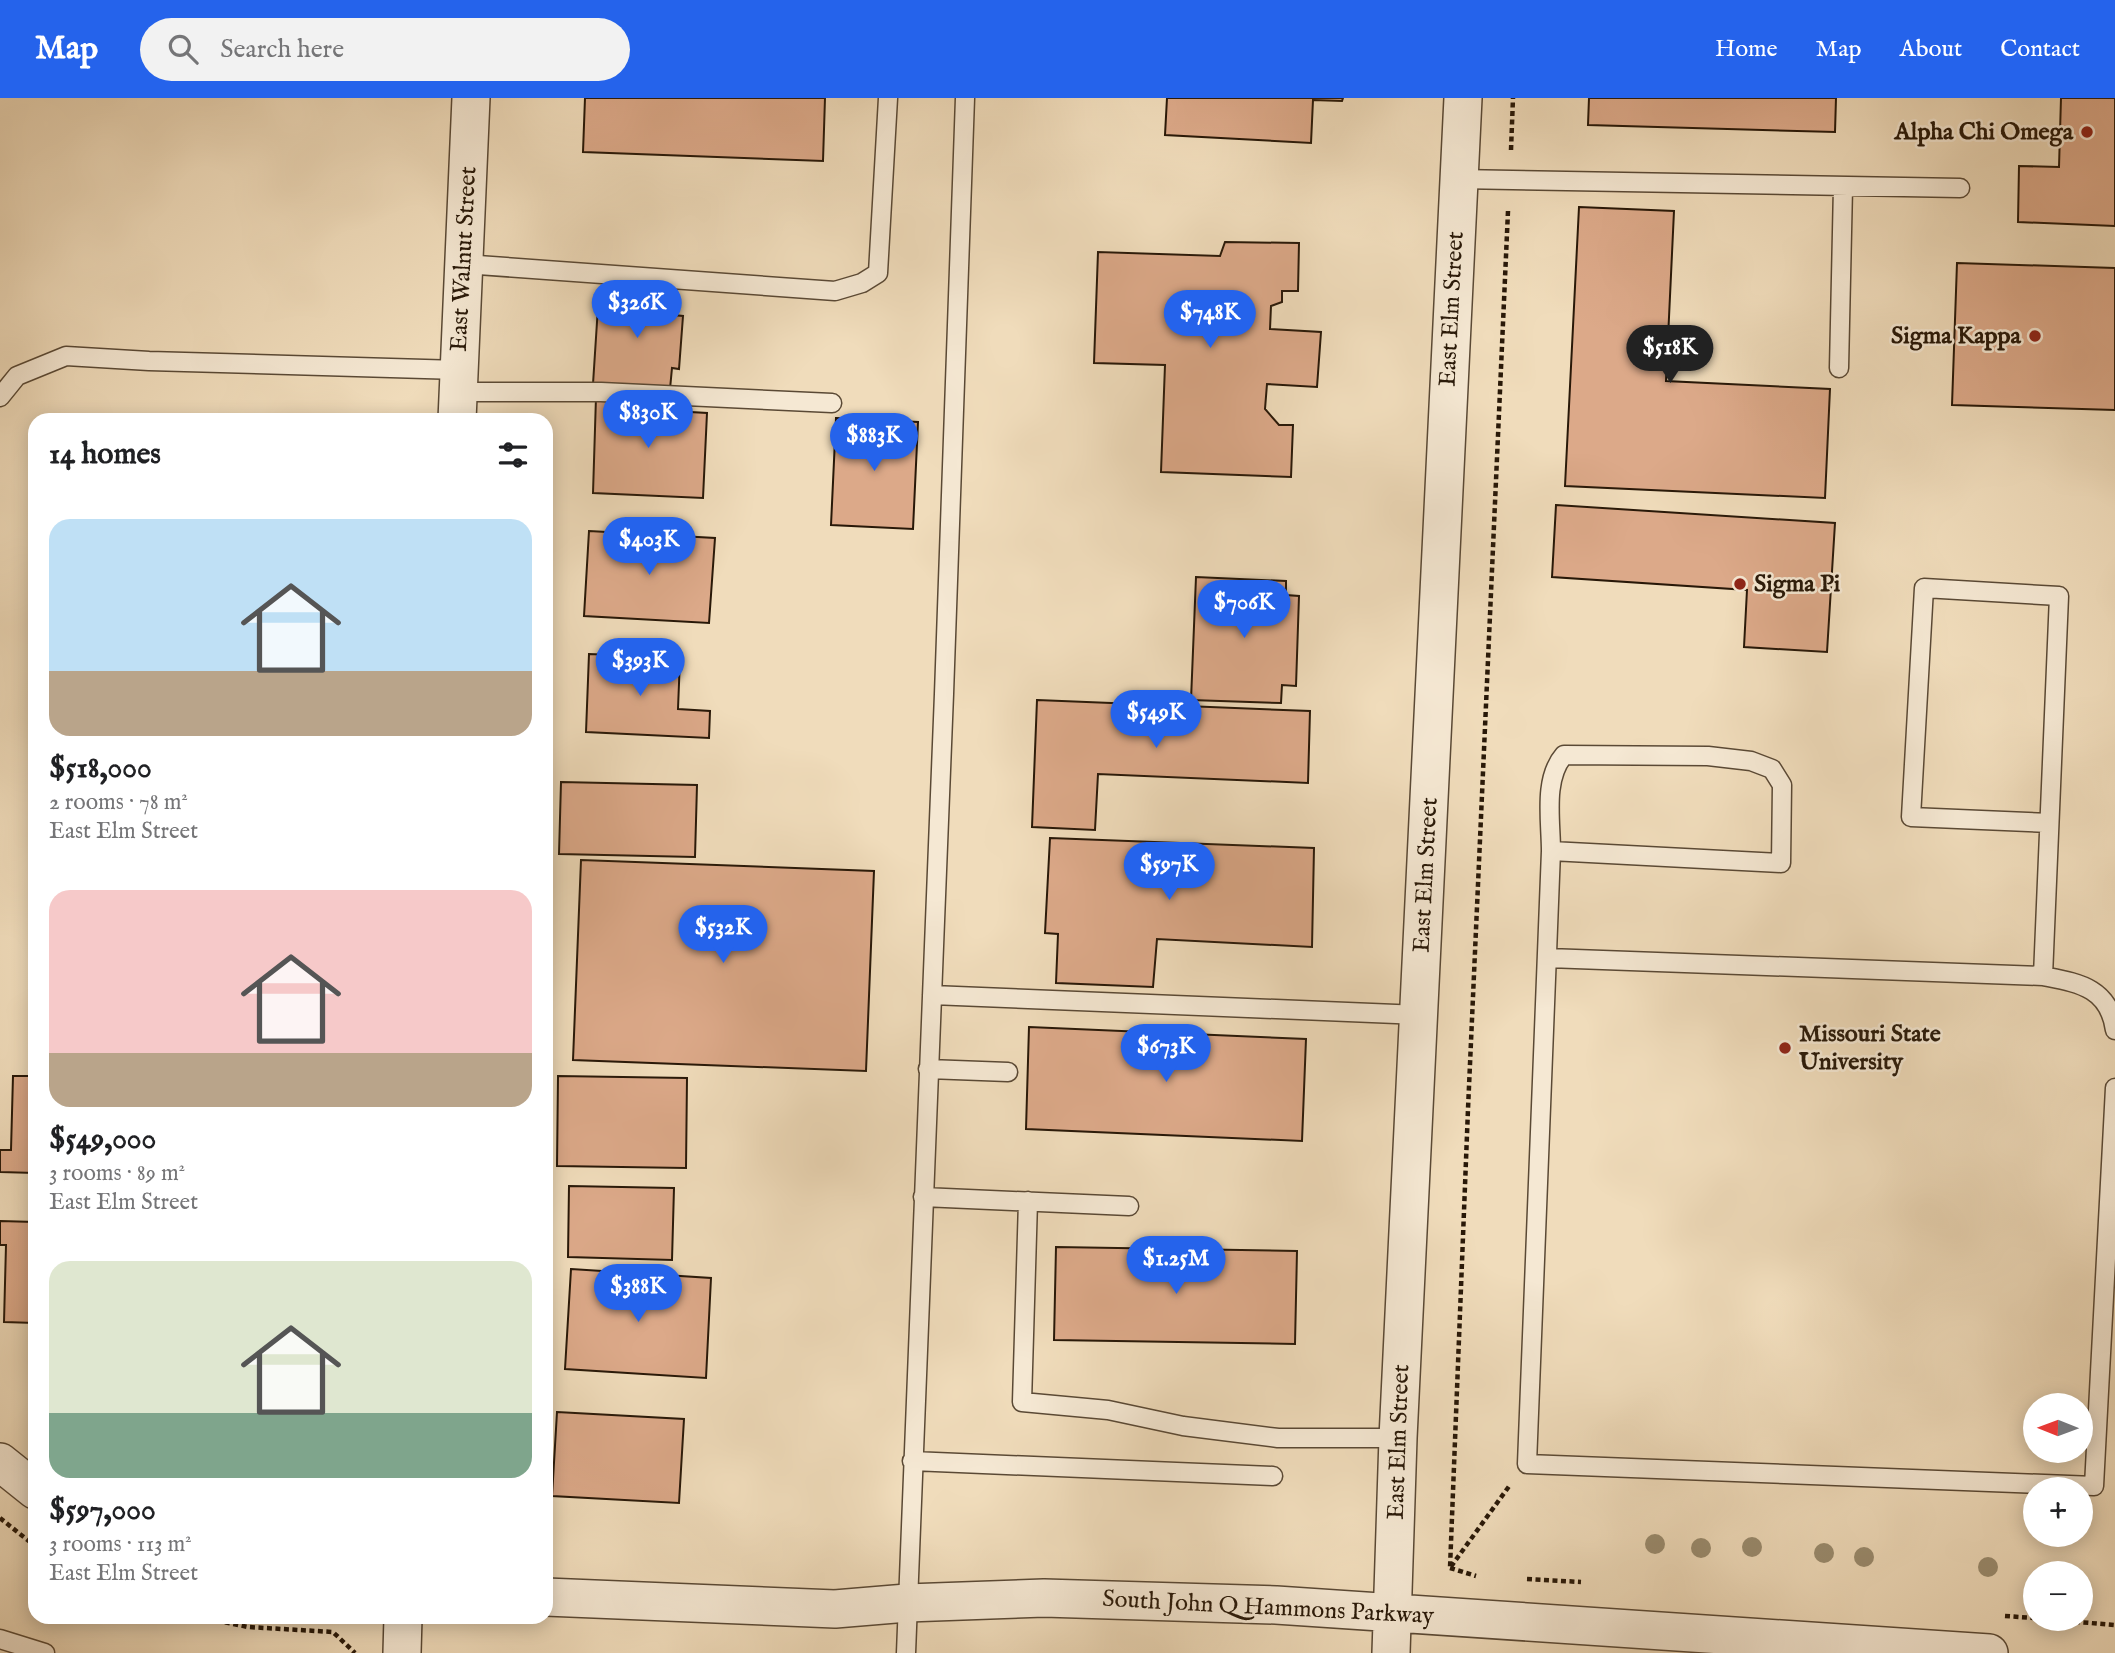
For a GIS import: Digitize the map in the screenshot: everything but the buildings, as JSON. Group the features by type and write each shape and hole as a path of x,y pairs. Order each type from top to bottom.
{"street":[{"name":"East Walnut Street","path":"458,394 471,98"},
{"name":"East Elm Street","path":"1391,1653 1398,1438 1462,98"},
{"path":"0,1462 28,1484"},
{"name":"South John Q Hammons Parkway","path":"553,1597 835,1609 906,1603 1044,1598 1160,1600 1989,1653"},
{"path":"402,1653 404,1624"}],"lane":[{"path":"464,264 835,291 862,284 878,273 888,98"},
{"path":"906,1653 965,98"},
{"path":"1458,179 1960,188"},
{"path":"1839,368 1843,187"},
{"path":"0,397 17,376 66,356 458,394 601,392 832,403"},
{"path":"2043,976 2059,596 1924,588 1912,817 2049,823"},
{"path":"1552,851 1781,863 1782,785 1772,769 1751,761 1708,756 1563,755 1556,765 1551,785 1552,851 1527,1464 2094,1486 2115,1088"},
{"path":"1548,958 2043,976 2084,984 2101,997 2113,1015 2115,1030"},
{"path":"932,995 1420,1015"},
{"path":"928,1069 1008,1072"},
{"path":"923,1197 1129,1206"},
{"path":"1028,1201 1022,1402 1108,1410 1184,1426 1278,1438 1398,1438"},
{"path":"912,1461 1273,1476"},
{"path":"0,1639 45,1653"}],"path":[{"path":"1513,98 1468,1095 1450,1568 1514,1480"},
{"path":"0,1517 28,1540"},
{"path":"2093,1623 2115,1625"},
{"path":"234,1624 333,1632 355,1653"}],"place":[{"name":"Alpha Chi Omega","path":"2087,132"},
{"name":"Sigma Kappa","path":"2035,336"},
{"name":"Sigma Pi","path":"1740,584"},
{"name":"Missouri State University","path":"1785,1048"}]}
